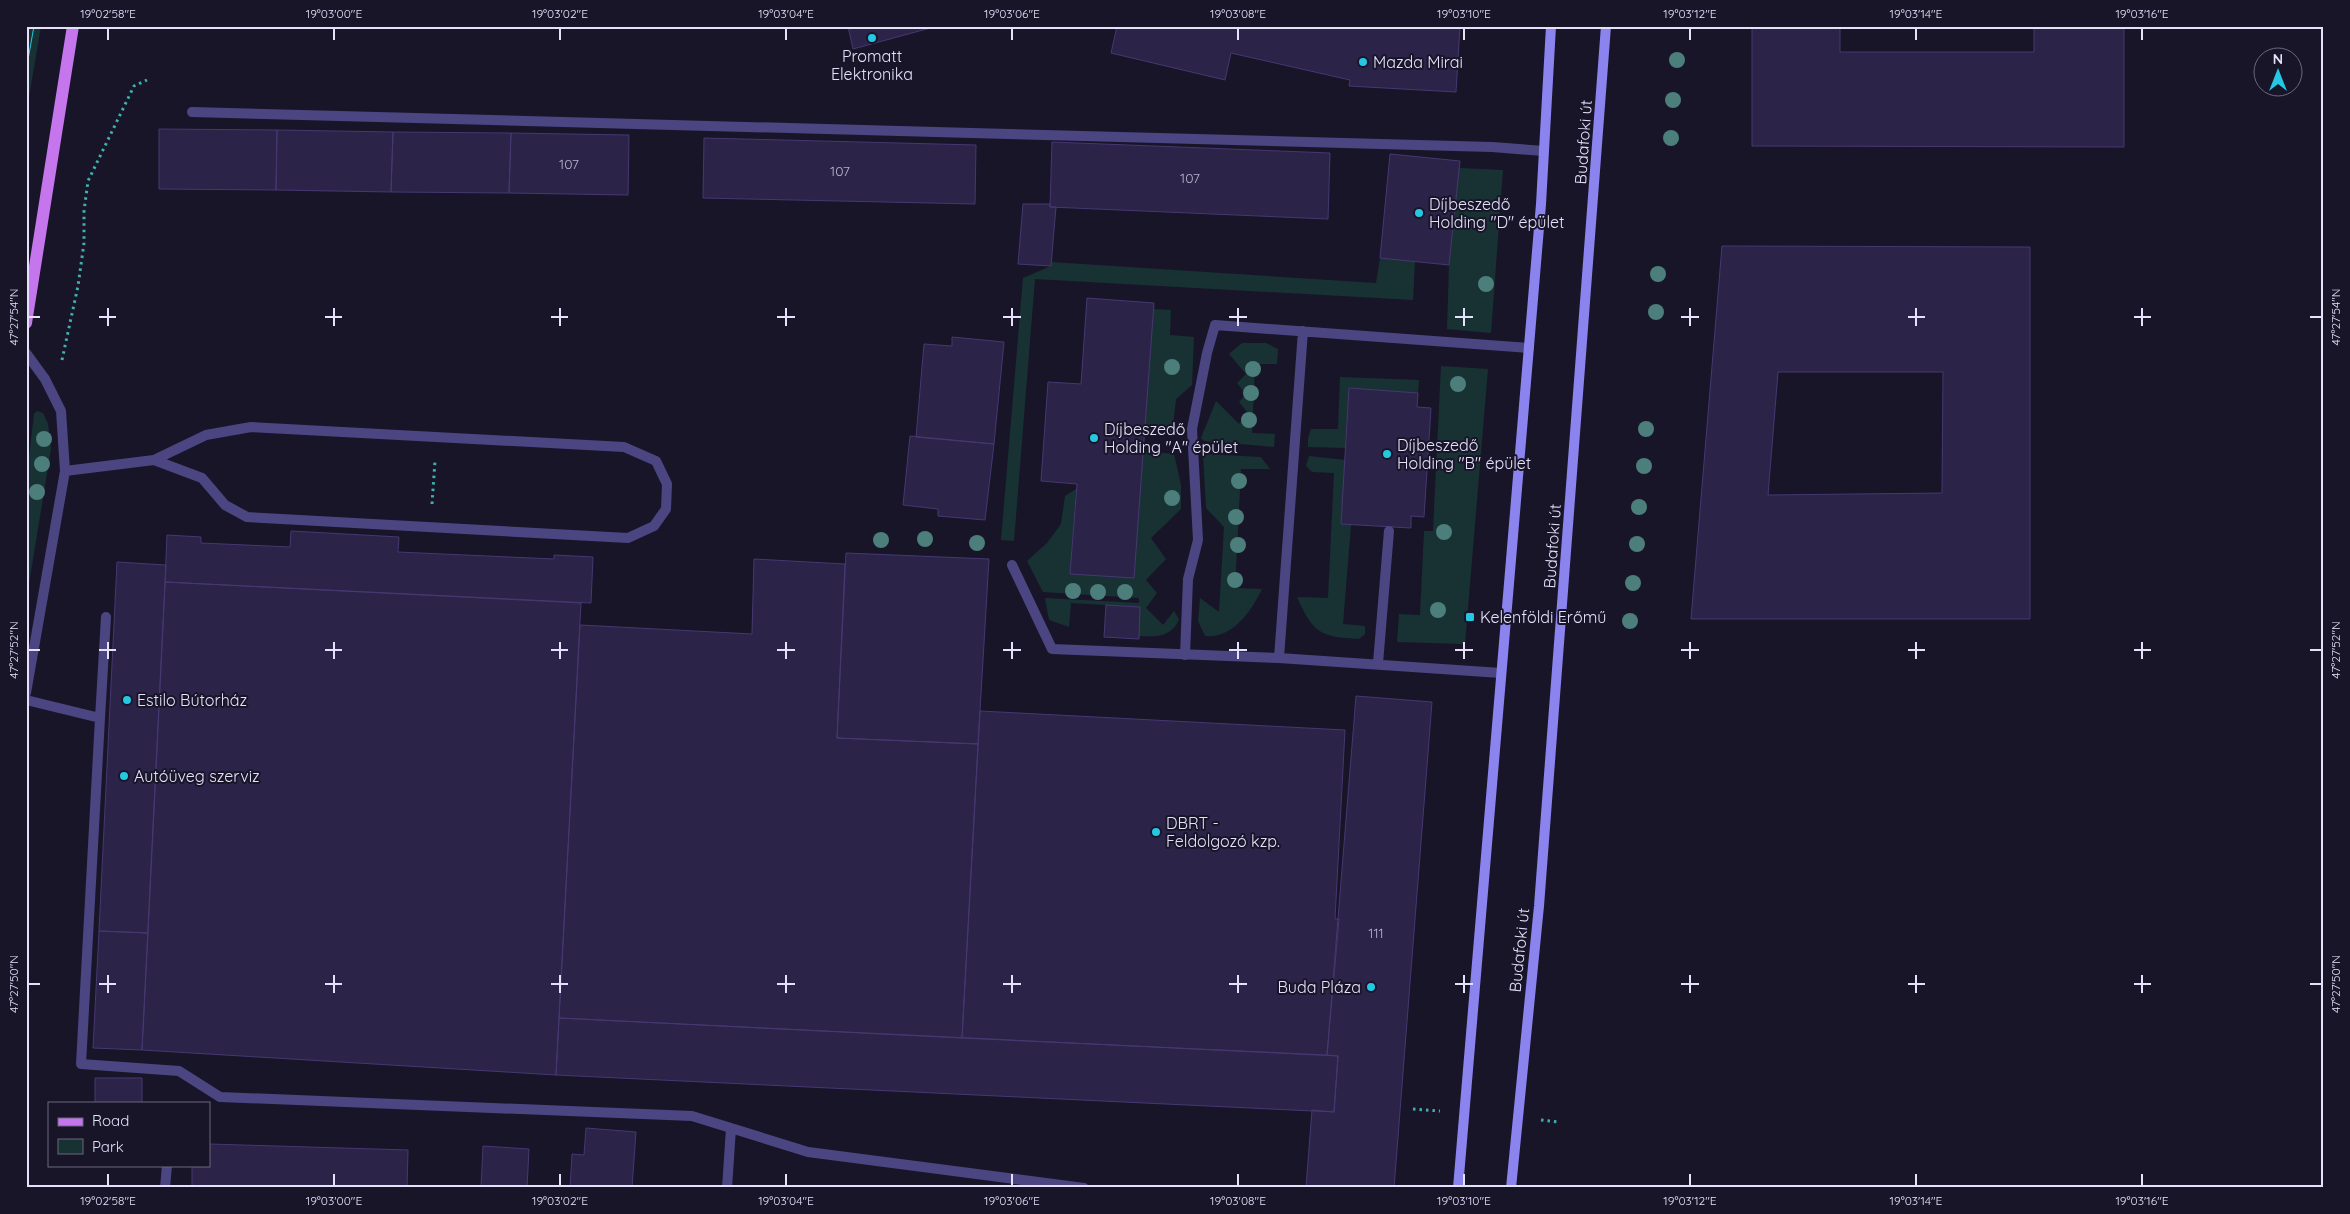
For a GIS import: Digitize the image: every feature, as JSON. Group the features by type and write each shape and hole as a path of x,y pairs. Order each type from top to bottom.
{"main road":[{"path":"26,323 73,26"},
{"path":"1458,1188 1544,151 1551,26"},
{"name":"Budafoki út","path":"1511,1188 1539,906 1606,26"}],"lane":[{"path":"192,112 1492,146 1544,151"},
{"path":"1185,656 1188,579 1198,540 1192,429 1207,353 1215,325 1528,348"},
{"path":"1280,658 1304,331"},
{"path":"26,353 45,379 61,411 65,471 26,693"},
{"path":"65,471 154,460 206,435 251,427 624,447 656,461 667,484 666,509 654,526 628,538 246,517 225,505 202,478 154,460"},
{"path":"1378,663 1388,531"},
{"path":"1012,565 1052,649 1378,663 1501,673"},
{"path":"106,617 81,1064 179,1071 220,1097 692,1116 808,1152 1084,1188"},
{"path":"26,700 100,718"},
{"path":"210,1102 220,1097"},
{"path":"727,1188 731,1128"},
{"path":"164,1188 167,1166"}],"path":[{"path":"54,397 78,286 84,242 84,211 88,181 134,86 147,80"},
{"path":"431,527 437,438"},
{"path":"1413,1109 1443,1112"},
{"path":"1538,1120 1558,1122"}],"green space":[{"path":"26,26 41,26 26,115"},
{"path":"1459,168 1503,170 1491,333 1447,329 1449,265"},
{"path":"1380,258 1415,261 1413,300 1035,279 1014,541 1001,540 1023,278 1051,266 1051,262 1376,283"},
{"path":"1153,309 1171,310 1170,335 1194,337 1192,385 1176,399 1172,435 1144,433"},
{"path":"1242,343 1266,343 1278,349 1277,364 1255,364 1252,433 1275,434 1274,447 1204,441 1201,438 1216,401 1239,424 1248,413 1239,402 1246,394 1237,383 1246,374 1229,354"},
{"path":"1441,366 1488,369 1465,644 1397,642 1399,614 1420,615 1424,531 1433,531"},
{"path":"1340,377 1419,380 1418,393 1349,388 1345,448 1308,447 1311,429 1338,429"},
{"path":"37,411 43,413 48,424 51,449 26,602 26,483 34,414"},
{"path":"1143,451 1174,454 1181,485 1181,509 1151,538 1166,559 1146,580 1157,593 1146,608 1163,625 1174,611 1179,619 1176,625 1163,635 1139,636 1140,607 1071,603 1069,627 1049,620 1045,598 1139,603 1139,598 1043,592 1027,561 1047,543 1061,524 1065,496 1076,489 1070,574"},
{"path":"1203,454 1261,457 1270,469 1241,469 1235,588 1262,589 1253,606 1240,622 1233,628 1215,636 1205,636 1198,621 1200,598 1219,612 1224,527 1206,508"},
{"path":"1309,456 1345,460 1342,524 1351,525 1343,624 1365,626 1365,634 1359,639 1335,637 1319,631 1313,626 1297,597 1328,598 1334,473 1312,472 1306,466"}],"building":[{"name":"Promatt Elektronika","path":"848,26 934,26 934,27 853,49"},
{"name":"Mazda Mirai","path":"1117,26 1460,26 1456,92 1349,86 1350,80 1231,53 1225,80 1111,53"},
{"path":"1752,26 1840,26 1840,52 2034,52 2034,26 2124,26 2124,147 1752,146"},
{"path":"159,129 277,130 276,190 159,189"},
{"path":"277,130 393,132 391,192 276,190"},
{"path":"393,132 511,133 509,193 391,192"},
{"path":"511,133 629,135 628,195 509,193"},
{"path":"704,138 976,145 975,204 703,198"},
{"path":"1052,142 1330,153 1328,219 1050,207"},
{"name":"Díjbeszedő Holding \"D\" épület","path":"1390,154 1460,161 1449,265 1380,258"},
{"path":"1023,204 1050,204 1050,207 1056,207 1051,266 1018,264"},
{"path":"1722,246 2030,247 2030,619 1691,619","holes":["1778,372 1943,372 1942,493 1768,495"]},
{"name":"Díjbeszedő Holding \"A\" épület","path":"1087,298 1154,303 1134,578 1070,574 1077,484 1041,481 1048,382 1081,384"},
{"path":"952,337 1004,342 994,444 916,437 924,344 952,346"},
{"name":"Díjbeszedő Holding \"B\" épület","path":"1349,388 1418,393 1417,407 1431,408 1424,517 1411,516 1411,528 1341,524"},
{"path":"910,436 994,444 985,520 938,516 938,509 903,505"},
{"path":"291,531 399,537 398,552 554,559 554,555 593,557 591,603 165,582 167,535 201,537 201,543 290,547"},
{"path":"846,553 989,559 978,744 837,738"},
{"path":"754,559 845,564 837,738 978,744 962,1038 559,1018 580,625 752,634"},
{"path":"117,562 166,565 148,933 99,931"},
{"path":"165,582 581,603 556,1075 142,1050"},
{"path":"1106,605 1140,607 1139,639 1104,637"},
{"name":"Buda Pláza","path":"1356,696 1432,702 1394,1188 1309,1188 1306,1187 1312,1110 1334,1112 1338,1056 1327,1055"},
{"name":"DBRT - Feldolgozó kzp.","path":"980,711 1345,730 1335,919 1339,919 1327,1055 962,1038"},
{"path":"99,931 148,933 142,1050 93,1048"},
{"path":"559,1018 1338,1056 1334,1112 556,1075"},
{"path":"95,1078 142,1078 142,1102 95,1102"},
{"path":"586,1128 636,1132 632,1188 570,1188 572,1154 584,1155"},
{"path":"210,1144 408,1150 407,1188 192,1188 192,1166 210,1166"},
{"path":"483,1146 529,1149 527,1188 481,1187"}],"tram line":[{"path":"26,71 34,26"}],"place":[{"name":"Promatt Elektronika","path":"872,38"},
{"name":"Mazda Mirai","path":"1363,62"},
{"name":"Díjbeszedő Holding \"D\" épület","path":"1419,213"},
{"name":"Díjbeszedő Holding \"A\" épület","path":"1094,438"},
{"name":"Díjbeszedő Holding \"B\" épület","path":"1387,454"},
{"name":"Kelenföldi Erőmű","path":"1470,617"},
{"name":"Estilo Bútorház","path":"127,700"},
{"name":"Autóüveg szerviz","path":"124,776"},
{"name":"DBRT - Feldolgozó kzp.","path":"1156,832"},
{"name":"Buda Pláza","path":"1371,987"}]}
